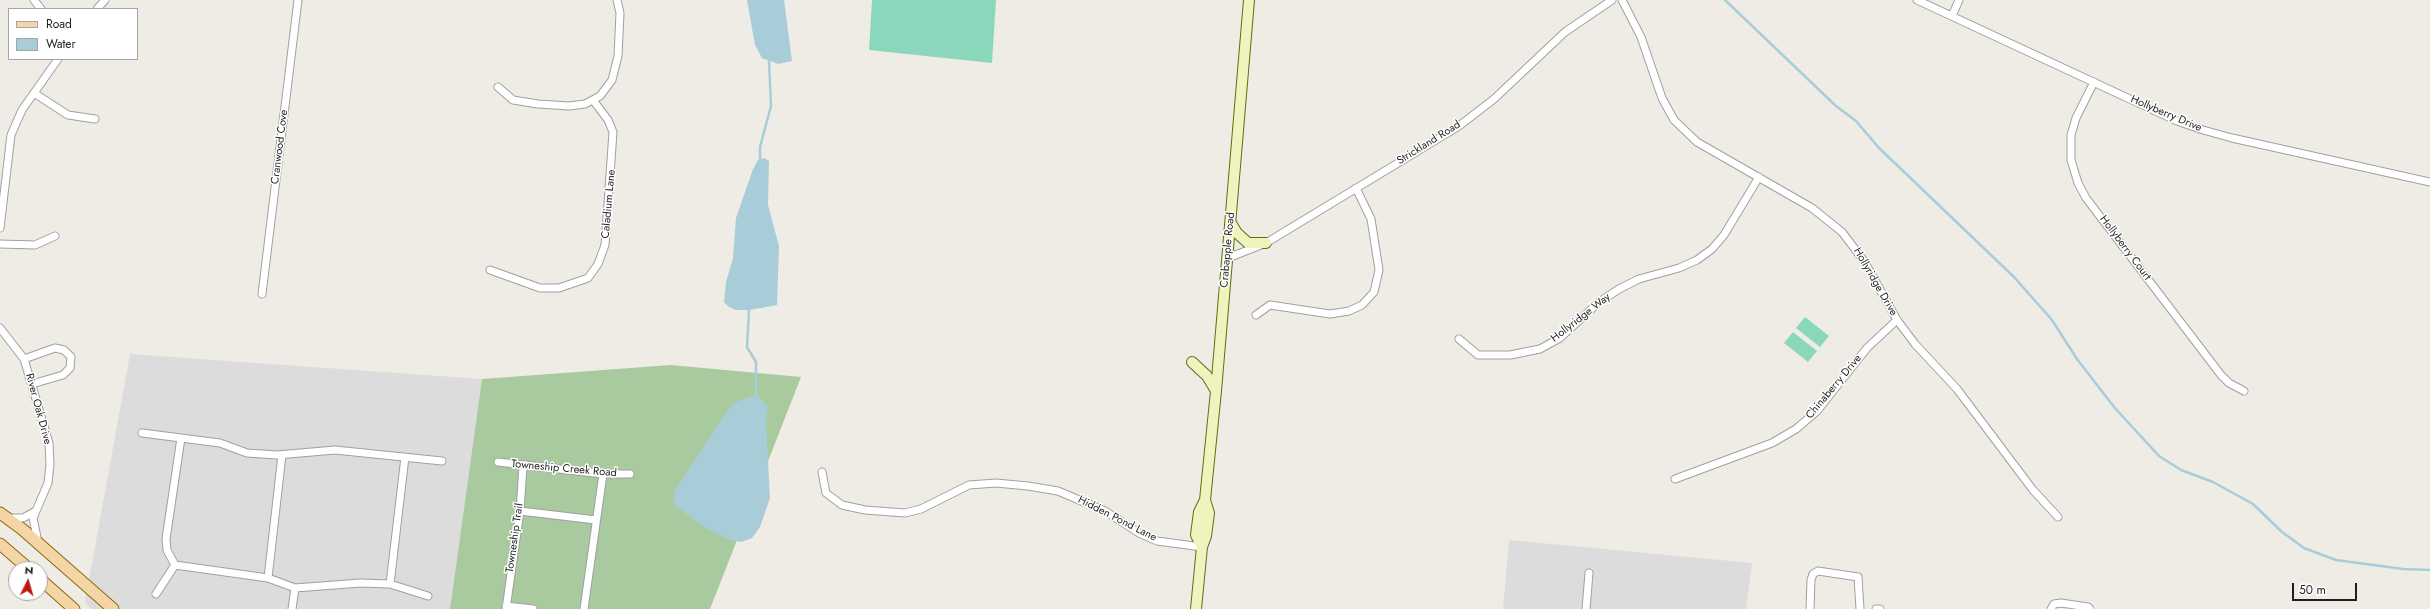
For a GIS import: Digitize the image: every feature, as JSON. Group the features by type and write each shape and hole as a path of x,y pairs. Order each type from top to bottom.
{"main road":[{"path":"3,515 38,543 113,609"},
{"path":"0,544 20,561"},
{"path":"48,586 74,609"}],"street":[{"path":"34,0 40,8"},
{"path":"98,8 105,0"},
{"name":"Cranwood Cove","path":"262,294 298,0"},
{"path":"498,87 513,100 532,103 569,106 585,104 600,96 612,80 616,67 620,13 617,0"},
{"name":"Crabapple Road","path":"1196,609 1202,547 1196,535 1199,512 1205,500 1216,391 1249,0"},
{"name":"Strickland Road","path":"1228,258 1266,243 1459,126 1494,99 1565,32 1612,0"},
{"name":"Hollyridge Drive","path":"1622,0 1641,37 1662,98 1674,120 1697,142 1812,208 1842,232 1864,261 1897,320 1915,344 1957,389 2034,490 2058,517"},
{"name":"Hollyberry Drive","path":"1917,0 2094,82 2203,130 2430,182"},
{"path":"1952,16 1959,0"},
{"path":"0,228 11,135 22,110 57,60"},
{"name":"Hollyberry Court","path":"2094,82 2076,118 2071,135 2071,160 2078,183 2086,198 2221,375 2229,383 2244,391"},
{"path":"34,93 68,115 95,119"},
{"name":"Caladium Lane","path":"490,270 535,287 559,288 588,278 598,264 605,245 613,132 608,120 593,100"},
{"name":"Hollyridge Way","path":"1459,339 1478,355 1510,355 1540,349 1560,338 1598,303 1619,289 1639,279 1679,268 1697,260 1712,249 1724,235 1759,177"},
{"path":"1256,315 1270,305 1330,314 1349,311 1362,305 1374,292 1379,270 1371,219 1356,188"},
{"path":"1231,222 1237,233 1248,243 1266,243"},
{"path":"0,244 35,245 55,236"},
{"name":"Chinaberry Drive","path":"1675,479 1772,443 1796,429 1816,411 1867,348 1897,320"},
{"name":"River Oak Drive","path":"0,328 24,359 49,443 50,464 48,483 43,498 34,512"},
{"path":"24,359 55,348 64,350 71,357 70,368 63,375 32,384"},
{"path":"1192,362 1207,376 1216,391"},
{"path":"142,433 220,443 247,453 282,455 335,450 442,460"},
{"path":"175,565 167,550 166,539 181,438"},
{"path":"268,578 282,455"},
{"path":"390,584 405,457"},
{"name":"Towneship Creek Road","path":"498,462 603,474 630,474"},
{"name":"Towneship Trail","path":"506,607 520,511 523,466"},
{"name":"Hidden Pond Lane","path":"822,472 826,493 842,505 864,510 905,513 921,509 969,485 996,483 1028,486 1058,491 1104,511 1139,533 1157,541 1202,547"},
{"path":"584,609 603,474"},
{"path":"520,511 596,520"},
{"path":"3,515 22,518 34,512 34,527 38,543"},
{"path":"175,565 268,578 294,588 360,583 390,584 428,596"},
{"path":"156,594 175,565"},
{"path":"1810,609 1811,580 1814,574 1818,571 1858,577 1860,609"},
{"path":"1586,609 1589,573"},
{"path":"292,609 294,588"},
{"path":"2051,609 2054,604 2061,603 2088,607 2090,609"},
{"path":"506,607 532,609"}],"shaded area":[{"path":"130,354 482,379 450,609 91,609 85,602"},
{"path":"1509,540 1752,563 1746,609 1503,609"}],"green space":[{"path":"872,0 996,0 992,63 869,50"},
{"path":"1805,317 1829,336 1820,347 1796,328"},
{"path":"1793,332 1817,351 1808,362 1784,343"},
{"path":"671,365 801,377 710,609 450,609 482,379"}],"water":[{"path":"747,0 784,0 792,61 778,64 762,58 755,45"},
{"path":"764,158 769,161 768,205 779,246 777,305 749,310 736,310 729,307 724,302 726,282 733,258 736,218 753,169 758,160"},
{"path":"753,396 760,398 768,407 766,422 770,498 760,527 752,538 741,542 729,540 706,528 674,505 674,492 726,412 736,402"}],"waterway":[{"path":"1725,0 1836,106 1856,121 1879,148 2014,277 2052,320 2077,359 2114,407 2159,456 2181,470 2213,482 2253,504 2282,532 2304,548 2336,560 2403,569 2430,570"},
{"path":"760,160 760,147 771,106 769,61"},
{"path":"749,310 747,347 756,362 756,397"}]}
